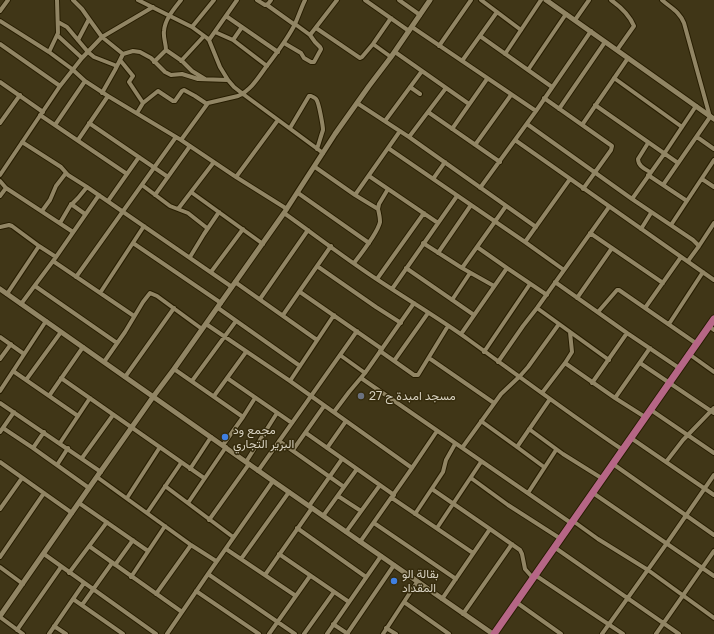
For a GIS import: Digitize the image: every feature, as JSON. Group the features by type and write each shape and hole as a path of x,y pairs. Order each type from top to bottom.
{"highway":[{"path":"493,634 603,479 689,354 712,328 714,319"}],"street":[{"path":"0,11 8,0"},
{"path":"48,52 57,35 57,0"},
{"path":"73,0 82,9 102,37 123,54"},
{"path":"138,0 192,26 209,40 220,67 234,87 323,153"},
{"path":"172,0 179,2 166,23 164,31 166,50 190,70 206,80"},
{"path":"192,26 214,0"},
{"path":"209,40 237,0"},
{"path":"257,0 295,24 310,36 321,49 314,62 311,62 304,58 301,53 284,43"},
{"path":"267,5 271,0"},
{"path":"181,140 207,104 243,94 253,84 284,43 295,24 305,0"},
{"path":"310,36 337,0"},
{"path":"365,0 391,18 462,61 536,112"},
{"path":"401,0 420,15"},
{"path":"23,634 0,617 153,397 286,211 357,103 395,52 430,0"},
{"path":"439,46 471,0"},
{"path":"480,0 521,30"},
{"path":"505,54 541,0"},
{"path":"546,0 712,118"},
{"path":"575,20 589,0"},
{"path":"611,0 623,9 634,26 617,50"},
{"path":"662,0 677,11 684,23 712,118"},
{"path":"0,175 60,86 82,58 102,37 153,7"},
{"path":"462,61 497,12"},
{"path":"528,70 566,14"},
{"path":"226,16 278,52"},
{"path":"316,28 360,58 373,44 391,18"},
{"path":"78,40 89,20"},
{"path":"0,21 48,52 72,69 85,81 236,176 286,211 308,230 354,263 461,334 584,424 623,450"},
{"path":"58,22 67,27 88,52 96,58 117,66"},
{"path":"233,40 242,27"},
{"path":"480,188 536,112 544,98 591,31"},
{"path":"215,32 233,40 266,66"},
{"path":"57,35 82,58"},
{"path":"181,61 204,36"},
{"path":"480,36 552,87"},
{"path":"559,109 605,42"},
{"path":"0,44 60,86"},
{"path":"373,44 391,57"},
{"path":"154,62 166,50"},
{"path":"102,92 123,54 133,51 140,52 148,56 168,74 182,74 197,79 206,80 228,80"},
{"path":"395,52 469,104"},
{"path":"582,125 628,58"},
{"path":"120,60 133,76 129,82 143,103"},
{"path":"385,121 422,71"},
{"path":"614,78 682,127"},
{"path":"452,129 487,79"},
{"path":"55,125 85,81"},
{"path":"0,82 20,95 55,125 127,174"},
{"path":"410,87 420,94"},
{"path":"409,137 446,88"},
{"path":"137,113 143,103 158,91 174,101 183,90 207,104"},
{"path":"0,123 20,95"},
{"path":"475,145 511,95"},
{"path":"78,140 108,96"},
{"path":"290,128 309,96 316,98 318,101 321,114 321,124 323,128 317,149"},
{"path":"544,98 612,146 611,150 583,189"},
{"path":"357,103 409,137 536,227"},
{"path":"595,105 678,163"},
{"path":"632,199 696,106"},
{"path":"428,112 500,162"},
{"path":"663,185 712,118"},
{"path":"236,176 278,120"},
{"path":"89,123 168,177"},
{"path":"527,124 594,173 693,240 699,246"},
{"path":"355,195 400,131"},
{"path":"76,277 176,137"},
{"path":"697,137 714,149"},
{"path":"515,140 681,257 713,277"},
{"path":"22,142 61,167 66,174 108,201 190,258 211,272 260,299 317,340"},
{"path":"648,143 638,159 640,165 663,185 687,201"},
{"path":"155,195 190,146"},
{"path":"388,148 564,270"},
{"path":"108,201 139,156"},
{"path":"671,225 714,160"},
{"path":"178,209 214,162"},
{"path":"433,179 445,162"},
{"path":"315,167 378,209"},
{"path":"42,211 50,200 56,186 66,174"},
{"path":"369,176 438,223"},
{"path":"702,179 714,187"},
{"path":"525,242 570,180"},
{"path":"0,181 6,188 73,232"},
{"path":"142,185 170,206 188,213 208,228"},
{"path":"60,223 71,204 87,187"},
{"path":"0,196 6,188"},
{"path":"354,263 369,242 379,224 379,204 388,189"},
{"path":"191,192 263,244"},
{"path":"298,192 369,242"},
{"path":"21,304 99,195"},
{"path":"392,289 457,196"},
{"path":"71,204 85,214"},
{"path":"438,253 471,205"},
{"path":"462,268 506,206"},
{"path":"498,362 609,207"},
{"path":"190,258 219,212"},
{"path":"641,229 652,212"},
{"path":"377,279 424,213"},
{"path":"688,261 714,224"},
{"path":"0,227 9,225 12,226 56,257"},
{"path":"100,293 144,226"},
{"path":"211,272 243,229"},
{"path":"260,299 308,230"},
{"path":"590,233 663,282"},
{"path":"133,243 300,366"},
{"path":"423,243 470,273 494,286"},
{"path":"8,294 39,246"},
{"path":"283,315 331,246"},
{"path":"477,247 546,295"},
{"path":"577,298 612,248"},
{"path":"645,308 681,257"},
{"path":"53,261 134,316"},
{"path":"317,266 401,323"},
{"path":"406,268 474,315"},
{"path":"461,334 507,268"},
{"path":"669,324 703,272"},
{"path":"452,300 470,273"},
{"path":"555,282 627,333 680,368"},
{"path":"484,352 530,284"},
{"path":"35,286 117,343"},
{"path":"0,289 493,634"},
{"path":"598,312 617,290 619,290 697,344"},
{"path":"300,292 357,331 394,361 417,375 420,373 448,326"},
{"path":"104,362 143,302 150,293 152,293 204,326 224,336 412,468"},
{"path":"334,412 365,373 414,303"},
{"path":"125,377 174,308"},
{"path":"537,308 609,360"},
{"path":"394,361 428,313"},
{"path":"290,381 334,316"},
{"path":"192,381 236,320"},
{"path":"0,391 46,321"},
{"path":"462,448 494,403 506,388 520,376 559,324"},
{"path":"258,471 357,331"},
{"path":"26,380 61,332"},
{"path":"542,393 572,352 570,332"},
{"path":"592,383 627,333"},
{"path":"0,337 24,354"},
{"path":"0,359 10,344"},
{"path":"49,396 83,347"},
{"path":"615,398 650,348"},
{"path":"214,396 246,352"},
{"path":"689,354 714,372"},
{"path":"340,355 365,373"},
{"path":"429,358 494,403"},
{"path":"565,363 592,383 645,417"},
{"path":"640,363 713,410 687,435 666,462"},
{"path":"174,369 243,417"},
{"path":"13,371 78,416"},
{"path":"61,378 204,478"},
{"path":"227,378 292,423"},
{"path":"361,378 528,493 648,570 714,618"},
{"path":"60,443 90,398"},
{"path":"188,503 255,398"},
{"path":"518,447 550,399"},
{"path":"0,403 68,448 101,472"},
{"path":"293,450 324,406"},
{"path":"651,410 714,453"},
{"path":"14,412 1,430 33,448 89,488"},
{"path":"209,520 247,463 277,413"},
{"path":"82,458 113,415"},
{"path":"327,448 346,421"},
{"path":"481,421 544,467"},
{"path":"529,430 556,450 603,479"},
{"path":"360,542 437,431"},
{"path":"33,448 44,432"},
{"path":"306,433 380,485 415,514 473,554"},
{"path":"190,469 211,437"},
{"path":"631,438 714,495"},
{"path":"279,441 344,487"},
{"path":"415,514 443,472 446,460 455,444"},
{"path":"126,498 160,447"},
{"path":"57,465 68,448"},
{"path":"528,493 556,450"},
{"path":"265,575 342,459"},
{"path":"0,462 72,513"},
{"path":"437,528 482,462"},
{"path":"146,513 181,463"},
{"path":"613,464 714,535"},
{"path":"324,516 357,469"},
{"path":"602,634 714,474"},
{"path":"97,477 191,545 216,561"},
{"path":"0,509 22,478"},
{"path":"470,478 508,505 561,538"},
{"path":"167,634 216,561 273,481"},
{"path":"346,532 380,485"},
{"path":"165,486 233,538"},
{"path":"432,488 520,550 525,568 534,576 623,634"},
{"path":"241,560 289,492"},
{"path":"0,557 44,493"},
{"path":"593,493 714,576"},
{"path":"338,496 361,511"},
{"path":"0,499 5,502"},
{"path":"79,503 148,551"},
{"path":"69,573 107,522"},
{"path":"374,523 456,579"},
{"path":"131,577 165,526"},
{"path":"297,528 366,577"},
{"path":"442,599 490,529"},
{"path":"82,605 93,589 133,540"},
{"path":"463,614 512,544"},
{"path":"156,594 191,545"},
{"path":"89,546 182,612"},
{"path":"554,547 679,634"},
{"path":"226,549 296,596"},
{"path":"656,634 714,551"},
{"path":"44,554 156,634"},
{"path":"280,554 349,602"},
{"path":"327,634 381,556"},
{"path":"333,624 347,634 394,565"},
{"path":"0,567 23,584"},
{"path":"17,630 61,567"},
{"path":"208,574 295,634"},
{"path":"269,634 310,576"},
{"path":"383,634 417,582"},
{"path":"49,634 84,583"},
{"path":"196,591 259,634"},
{"path":"304,634 334,592"},
{"path":"73,600 123,634"},
{"path":"404,602 449,634"},
{"path":"516,602 560,634"},
{"path":"54,626 66,634"},
{"path":"386,628 396,634"}],"place":[{"name":"مسجد امبدة ح 27","path":"361,396"},
{"name":"مجمع ود البرير التجاري","path":"225,437"},
{"name":"بقالة الو المقداد","path":"394,581"}]}
